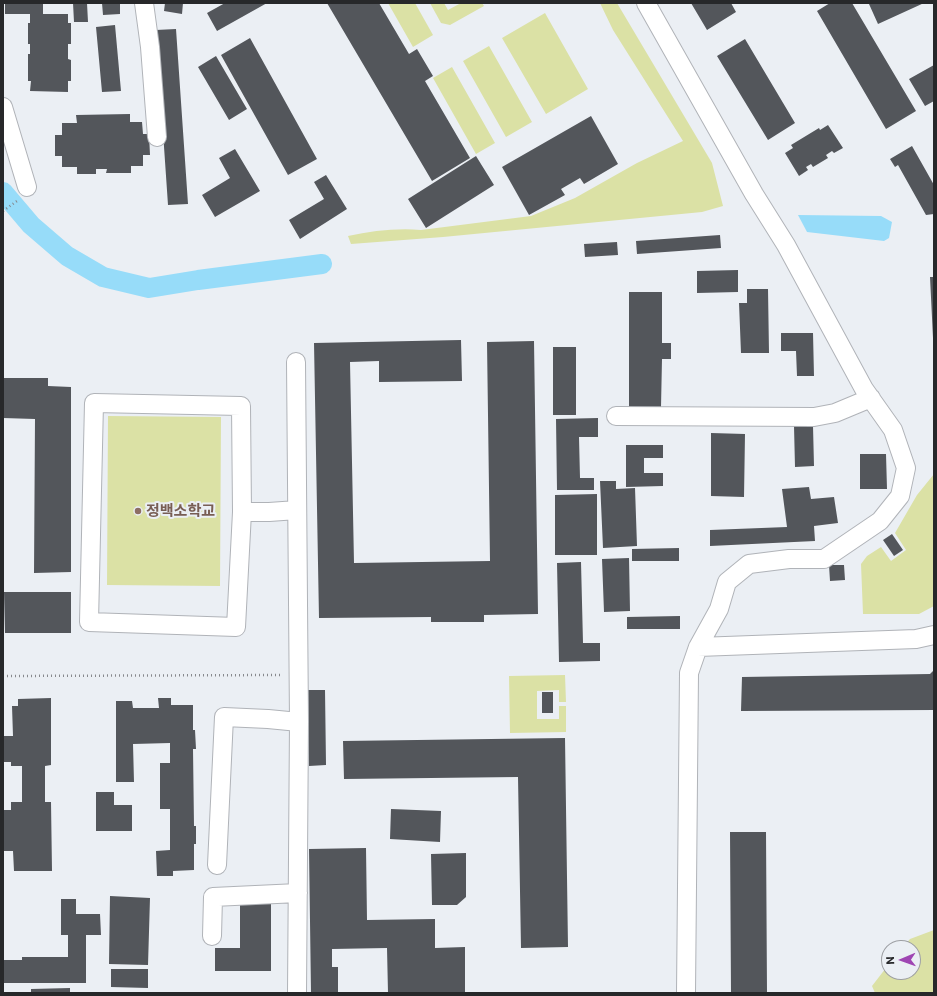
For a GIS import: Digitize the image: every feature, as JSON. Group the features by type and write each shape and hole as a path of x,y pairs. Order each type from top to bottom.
{"street":[{"path":"144,3 150,47 157,137"},
{"path":"646,3 754,194 786,245 864,389 893,430 906,468 900,496 880,521 824,559 789,559 749,564 727,582 719,610 698,647 689,673 686,993"},
{"path":"3,107 23,193"},
{"path":"296,362 299,675 297,993"},
{"path":"616,416 814,417 835,412 871,398"},
{"path":"94,403 241,406 242,512 236,627 89,622 94,403"},
{"path":"242,512 297,510"},
{"path":"698,647 916,639 934,635"},
{"path":"217,865 224,717 299,722"},
{"path":"212,936 213,896 298,893"}],"path":[{"path":"3,211 23,193"},
{"path":"3,676 299,675"}],"green space":[{"path":"388,3 415,3 433,35 413,47"},
{"path":"430,3 444,3 448,10 461,3 482,3 484,6 450,25 441,23"},
{"path":"600,3 617,3 712,163 723,206 702,212 443,237 351,244 348,236 384,230 421,230 531,216 575,198 637,163 683,141 613,30"},
{"path":"545,13 588,89 546,114 502,38"},
{"path":"489,46 532,122 506,137 463,61"},
{"path":"452,67 495,143 476,154 433,78"},
{"path":"108,416 221,417 220,586 107,585"},
{"path":"934,474 934,606 919,614 863,614 861,564 867,556 881,547 891,561 906,550 895,533 917,495"},
{"path":"565,675 566,702 559,702 559,690 537,691 537,719 559,719 559,706 566,706 566,732 510,733 509,676"},
{"path":"934,930 934,993 875,993 872,986 881,974 881,980 921,980 921,940 909,940"}],"water":[{"path":"798,215 881,216 892,222 889,238 884,241 807,232"}],"building":[{"path":"5,3 43,3 43,14 68,14 68,23 71,23 71,44 68,44 68,59 71,60 71,81 68,81 68,92 30,91 31,81 28,81 28,54 30,54 30,44 28,44 28,23 30,23 30,14 5,14"},
{"path":"73,3 87,3 88,22 74,22"},
{"path":"102,3 120,3 120,14 103,15"},
{"path":"165,3 183,3 182,14 164,11"},
{"path":"225,3 267,3 217,31 207,13"},
{"path":"327,3 379,3 409,54 417,49 433,76 425,81 470,158 432,181"},
{"path":"691,3 731,3 736,12 707,30"},
{"path":"830,3 852,3 916,111 886,129 817,11"},
{"path":"924,3 878,24 869,4"},
{"path":"115,25 121,91 102,92 96,27"},
{"path":"176,29 188,204 168,205 156,30"},
{"path":"250,38 317,159 288,175 221,55"},
{"path":"745,39 795,123 768,140 717,56"},
{"path":"216,56 247,109 229,120 198,67"},
{"path":"934,65 934,101 925,106 909,79"},
{"path":"130,114 130,122 142,122 143,134 149,134 150,155 143,155 143,166 131,166 131,173 106,173 107,169 96,169 96,174 77,174 77,167 62,167 62,156 55,156 55,135 62,135 62,123 77,123 76,115"},
{"path":"591,116 618,164 584,184 580,178 561,189 565,195 529,215 502,167"},
{"path":"828,125 843,148 834,153 832,151 826,155 828,158 813,167 811,164 806,167 808,170 799,176 785,153 793,148 791,145 819,128 820,130"},
{"path":"912,146 934,185 934,214 926,215 898,165 895,167 890,159"},
{"path":"235,149 260,191 215,217 202,195 230,178 219,158"},
{"path":"476,156 494,185 426,228 408,199"},
{"path":"326,175 347,209 300,239 289,220 324,199 314,182"},
{"path":"720,235 721,248 637,254 636,241"},
{"path":"617,242 618,255 585,257 584,244"},
{"path":"738,270 738,292 697,293 697,271"},
{"path":"930,277 934,277 934,338 933,338"},
{"path":"747,289 768,289 769,353 741,353 739,303 747,303"},
{"path":"629,292 662,292 662,343 671,343 671,359 662,359 661,407 629,407"},
{"path":"781,333 813,333 814,376 797,376 796,351 781,351"},
{"path":"461,340 462,381 379,382 379,361 350,362 354,563 490,561 487,342 534,341 538,614 484,615 484,622 431,622 431,617 319,618 314,343"},
{"path":"553,347 576,347 576,415 553,415"},
{"path":"3,378 48,378 48,386 71,387 71,572 34,573 35,419 3,418"},
{"path":"598,418 598,437 579,437 580,478 594,478 594,490 557,490 556,419"},
{"path":"794,426 813,426 814,466 795,467"},
{"path":"711,433 745,434 744,497 711,496"},
{"path":"626,445 663,445 663,458 644,458 644,473 663,473 663,486 626,487"},
{"path":"860,454 886,454 887,489 860,489"},
{"path":"600,481 616,481 616,489 635,488 637,546 603,548"},
{"path":"809,487 811,499 834,497 838,523 814,526 815,541 710,546 710,530 787,527 782,489"},
{"path":"597,494 597,555 555,555 555,495"},
{"path":"892,534 903,550 894,556 883,540"},
{"path":"679,548 679,561 632,561 632,549"},
{"path":"629,558 630,611 604,612 602,559"},
{"path":"581,562 583,643 600,643 600,661 559,662 557,563"},
{"path":"829,565 844,565 845,580 830,581"},
{"path":"4,592 71,592 71,633 5,633"},
{"path":"680,616 680,629 627,629 627,617"},
{"path":"934,670 934,710 741,711 742,677 930,674"},
{"path":"308,690 325,690 326,765 309,766"},
{"path":"542,692 553,692 553,713 542,713"},
{"path":"51,698 51,765 45,766 45,802 51,802 52,871 14,871 13,851 3,851 3,810 11,810 11,802 22,802 22,766 11,766 11,762 3,762 3,736 13,736 12,706 18,706 18,699"},
{"path":"158,698 171,698 171,705 193,705 193,730 195,730 196,749 193,749 194,826 196,826 194,870 173,871 173,876 157,876 156,851 170,850 170,809 160,809 160,763 170,763 170,743 133,744 134,782 116,782 116,701 132,701 133,708 159,708"},
{"path":"565,738 568,947 521,948 518,777 344,779 343,741"},
{"path":"96,792 114,792 114,805 132,805 132,831 96,831"},
{"path":"391,809 441,811 440,842 390,839"},
{"path":"730,832 766,832 767,993 731,993"},
{"path":"366,848 367,920 435,919 435,948 465,947 465,993 388,993 387,948 332,949 332,967 338,967 338,993 311,993 309,849"},
{"path":"466,853 466,897 457,905 432,905 431,854"},
{"path":"110,896 150,898 148,965 109,964"},
{"path":"61,899 76,899 76,914 100,914 101,935 86,935 86,983 3,983 3,960 22,960 22,957 68,957 68,935 61,935"},
{"path":"240,903 271,903 271,971 215,971 215,948 240,948"},
{"path":"111,969 148,969 148,988 111,987"},
{"path":"70,988 70,993 31,993 31,989"}],"waterway":[{"path":"3,192 31,225 67,256 103,277 149,288 322,264"}],"place":[{"name":"정백소학교","path":"138,511"}]}
